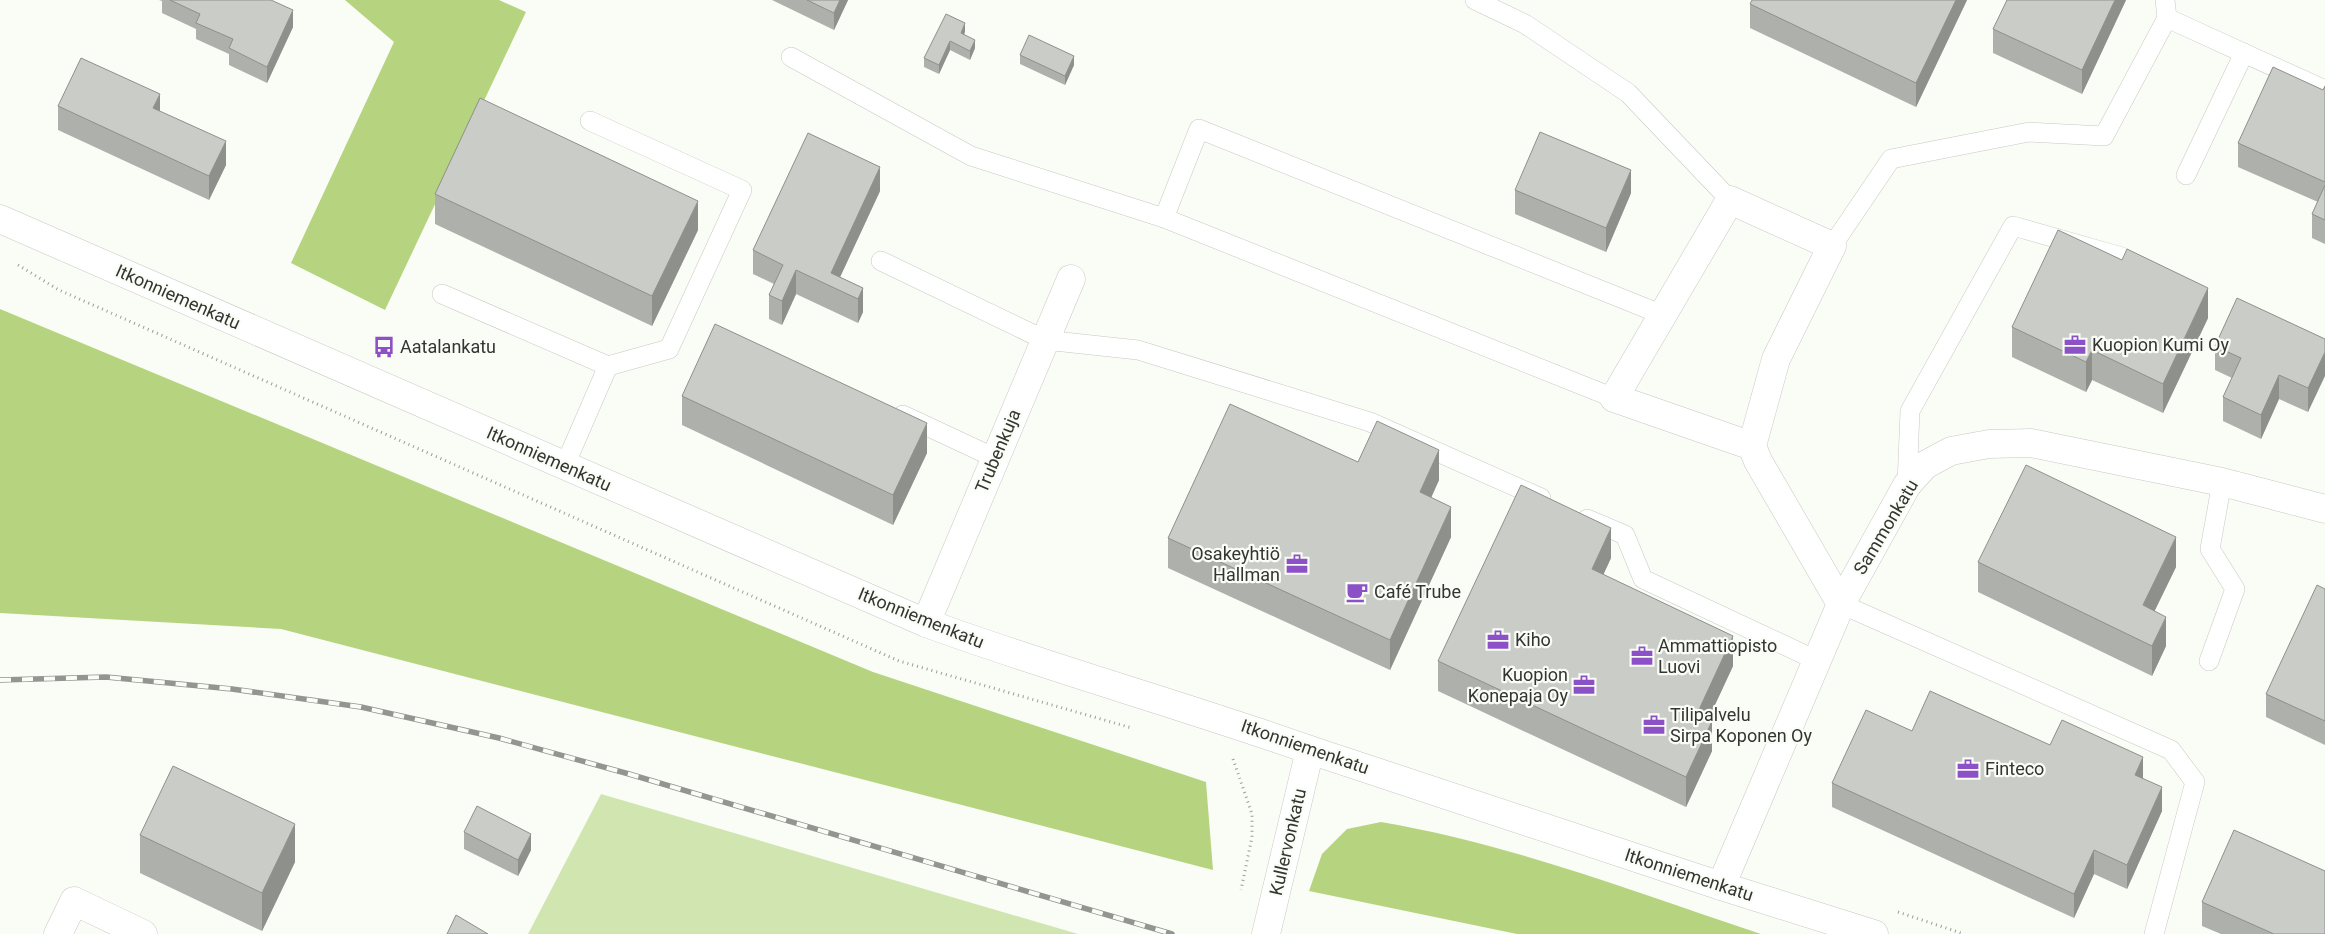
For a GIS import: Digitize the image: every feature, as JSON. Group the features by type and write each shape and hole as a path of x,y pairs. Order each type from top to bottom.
{"street":[{"path":"1752,446 1614,398 1730,200 1832,246 1776,359 1752,446 1758,461 1841,604"},
{"name":"Itkonniemenkatu","path":"0,219 926,623 1721,886 1874,934"},
{"name":"Trubenkuja","path":"926,623 1071,279"},
{"name":"Sammonkatu","path":"1721,886 1841,604 1907,485 1925,465 1950,451 1989,444 2031,443 2222,482 2325,509"},
{"name":"Kullervonkatu","path":"1266,934 1310,750"},
{"path":"58,934 74,900 143,934"}],"lane":[{"path":"1475,0 1525,24 1628,94 1730,200"},
{"path":"1832,246 1891,159 2029,132 2104,136 2166,9 2244,53 2325,90"},
{"path":"2186,175 2244,53"},
{"path":"791,57 971,156 1164,218 1614,398"},
{"path":"442,294 608,366 669,349 742,190 590,121"},
{"path":"1164,218 1199,129 1663,315"},
{"path":"1907,485 1910,411 2013,226 2122,257"},
{"path":"881,261 1045,340 1138,350 1370,422 1625,535 1643,579 1818,660"},
{"path":"564,465 608,366"},
{"path":"888,407 995,458"},
{"path":"2209,661 2235,589 2210,549 2222,482"},
{"path":"1841,604 2170,750 2195,782 2154,934"}],"path":[{"path":"12,261 59,290 899,661 1137,729"},
{"path":"1240,895 1252,837 1252,814"}],"green space":[{"path":"345,0 499,0 526,12 385,310 291,263 394,42"},
{"path":"0,309 873,672 1206,782 1213,870 281,629 0,613"},
{"path":"601,794 1078,934 528,934"},
{"path":"1381,822 1429,831 1525,856 1761,934 1517,934 1309,891 1322,854 1347,829"}],"building":[{"path":"170,0 271,0 293,10 267,67 229,48 233,39 196,23 200,14"},
{"path":"807,0 840,0 834,13"},
{"path":"1752,0 1956,0 1916,83 1750,4"},
{"path":"2007,0 2115,0 2082,70 1993,29"},
{"path":"946,14 965,23 961,33 975,40 970,51 950,41 939,65 924,58"},
{"path":"1029,35 1074,56 1065,76 1020,55"},
{"path":"81,58 160,94 153,108 226,141 209,176 58,106"},
{"path":"2273,67 2323,90 2325,86 2325,182 2238,143"},
{"path":"480,98 698,201 652,296 435,194"},
{"path":"1540,132 1631,170 1606,228 1515,190"},
{"path":"808,133 880,167 831,273 863,288 858,299 796,270 782,301 769,295 783,265 753,250"},
{"path":"2325,185 2325,220 2312,214"},
{"path":"2058,230 2122,260 2127,249 2208,288 2163,384 2092,350 2086,362 2012,327"},
{"path":"2237,298 2325,339 2325,352 2308,388 2279,375 2261,415 2223,397 2241,358 2215,346"},
{"path":"715,324 927,423 893,495 682,396"},
{"path":"1230,404 1358,462 1377,421 1439,450 1420,492 1451,507 1390,640 1168,538"},
{"path":"2026,465 2176,537 2143,605 2166,617 2152,646 1978,562"},
{"path":"1521,485 1611,528 1592,569 1733,636 1697,714 1712,721 1686,777 1438,661"},
{"path":"2317,585 2325,589 2325,721 2266,694"},
{"path":"1930,691 2050,745 2062,720 2143,757 2135,775 2162,787 2127,865 2094,850 2074,894 1832,783 1866,710 1912,731"},
{"path":"173,766 295,824 262,893 140,835"},
{"path":"477,806 531,834 518,860 464,832"},
{"path":"2234,830 2325,871 2325,934 2274,934 2202,902"},
{"path":"456,915 488,934 447,934"}],"railway":[{"path":"0,680 106,677 232,689 361,707 499,738 629,774 1172,934"}],"place":[{"name":"Kuopion Kumi Oy","path":"2075,345"},
{"name":"Aatalankatu","path":"384,347"},
{"name":"Osakeyhtiö Hallman","path":"1297,564"},
{"name":"Café Trube","path":"1357,592"},
{"name":"Kiho","path":"1498,640"},
{"name":"Ammattiopisto Luovi","path":"1642,656"},
{"name":"Kuopion Konepaja Oy","path":"1584,685"},
{"name":"Tilipalvelu Sirpa Koponen Oy","path":"1654,725"},
{"name":"Finteco","path":"1968,769"}]}
